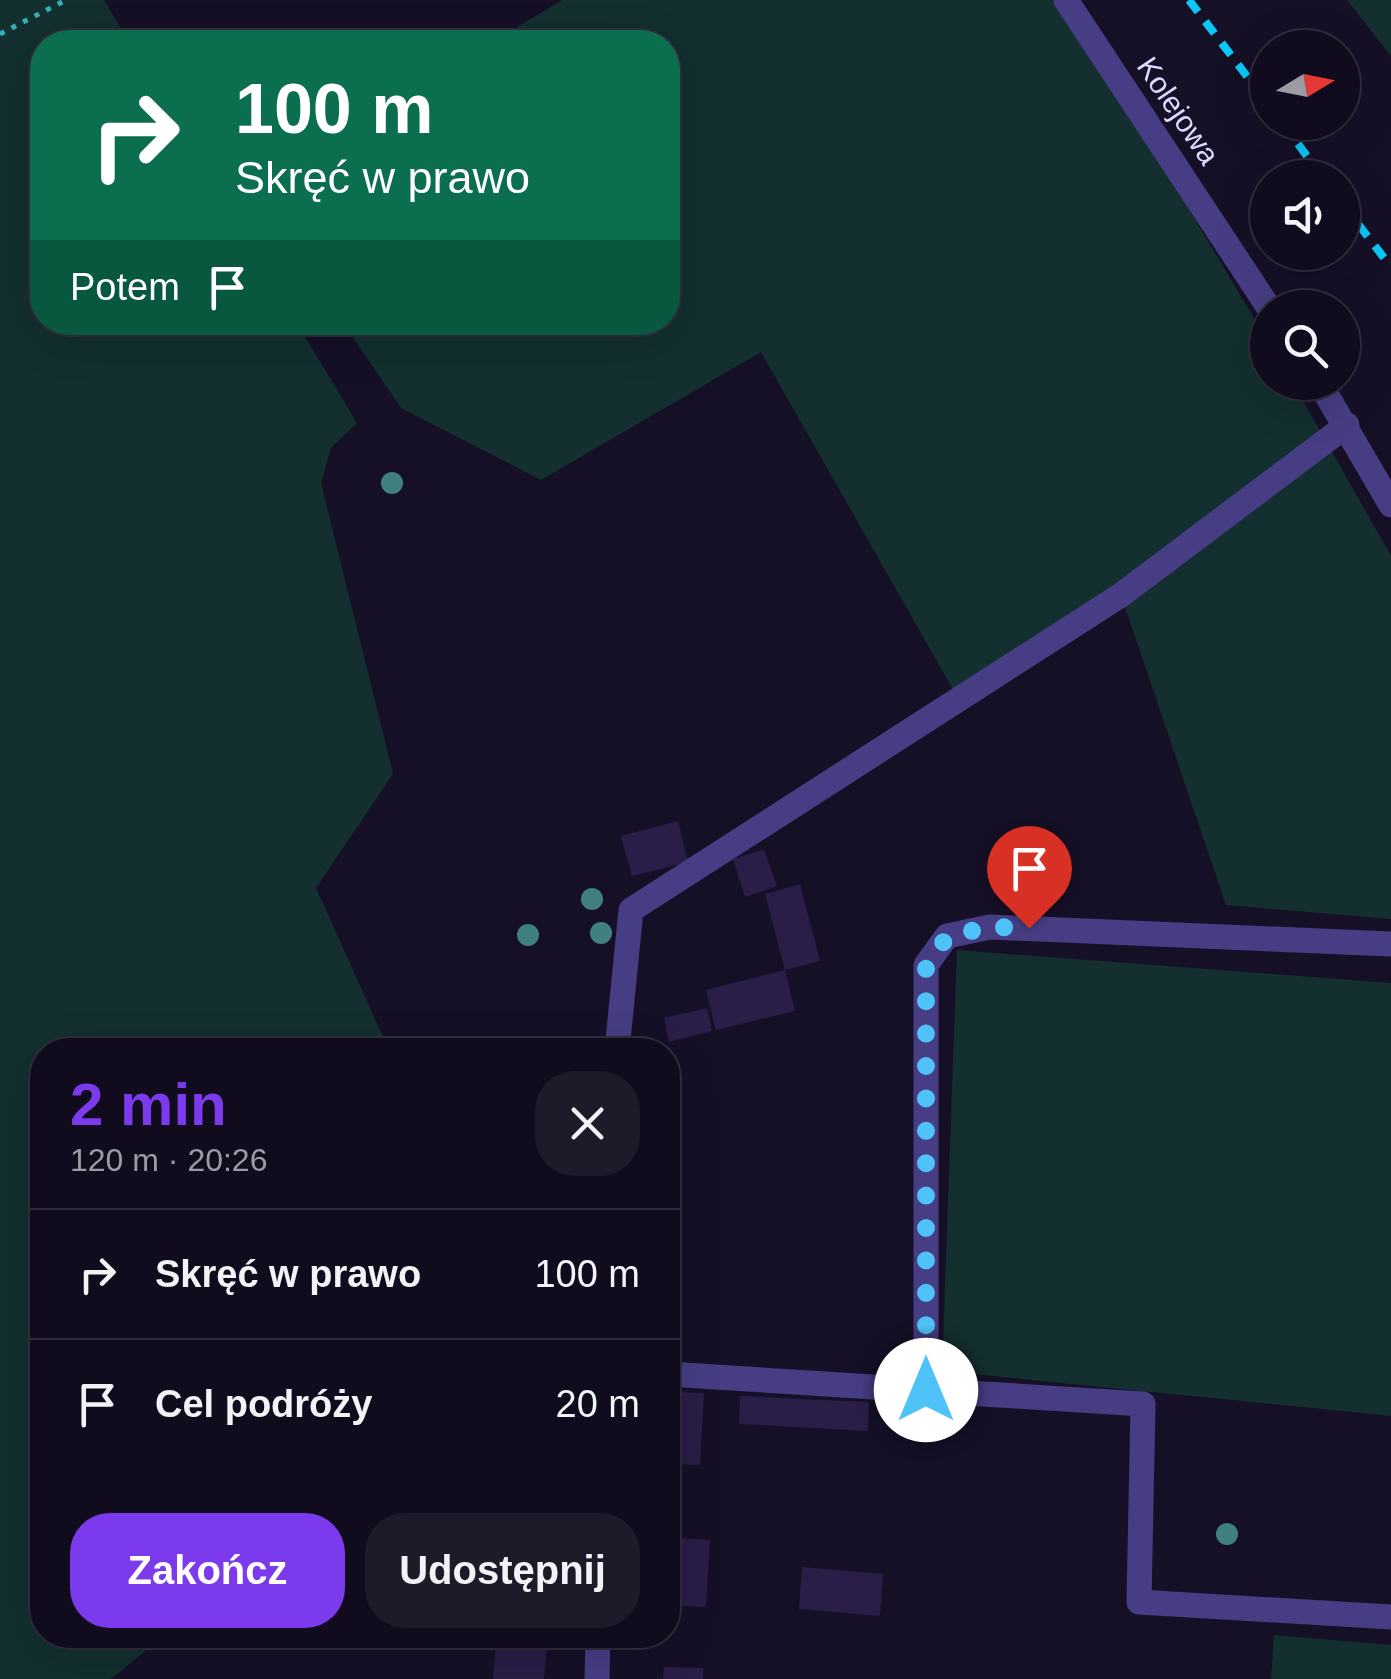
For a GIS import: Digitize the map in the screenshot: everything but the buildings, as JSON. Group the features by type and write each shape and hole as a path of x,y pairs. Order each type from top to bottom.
{"street":[{"name":"Kolejowa","path":"1066,0 1257,290"},
{"path":"1331,400 1391,505"},
{"path":"619,1038 631,910 1120,594 1346,424"},
{"path":"926,1390 926,965 948,936 990,927 1391,944"},
{"path":"680,1375 1143,1404 1139,1602 1391,1616"},
{"path":"597,1679 598,1648"}],"path":[{"path":"0,34 66,0"}],"green space":[{"path":"0,0 104,0 122,30 30,30 30,335 304,335 357,423 331,448 321,483 393,774 316,888 384,1038 30,1038 30,1648 149,1648 111,1679 0,1679"},
{"path":"562,0 1064,0 1250,312 1250,400 1303,400 1391,556 1391,919 1226,905 1121,595 959,700 761,352 541,480 401,408 351,335 680,335 680,30 513,30"},
{"path":"1347,0 1391,0 1391,56"},
{"path":"957,950 1391,983 1391,1416 942,1371"},
{"path":"1274,1635 1391,1645 1391,1679 1271,1679"}],"railway":[{"path":"1189,0 1250,80"},
{"path":"1295,140 1310,160"},
{"path":"1360,227 1391,267"}],"route":[{"path":"926,1390 926,965 948,936 990,927 1029,928"}]}
